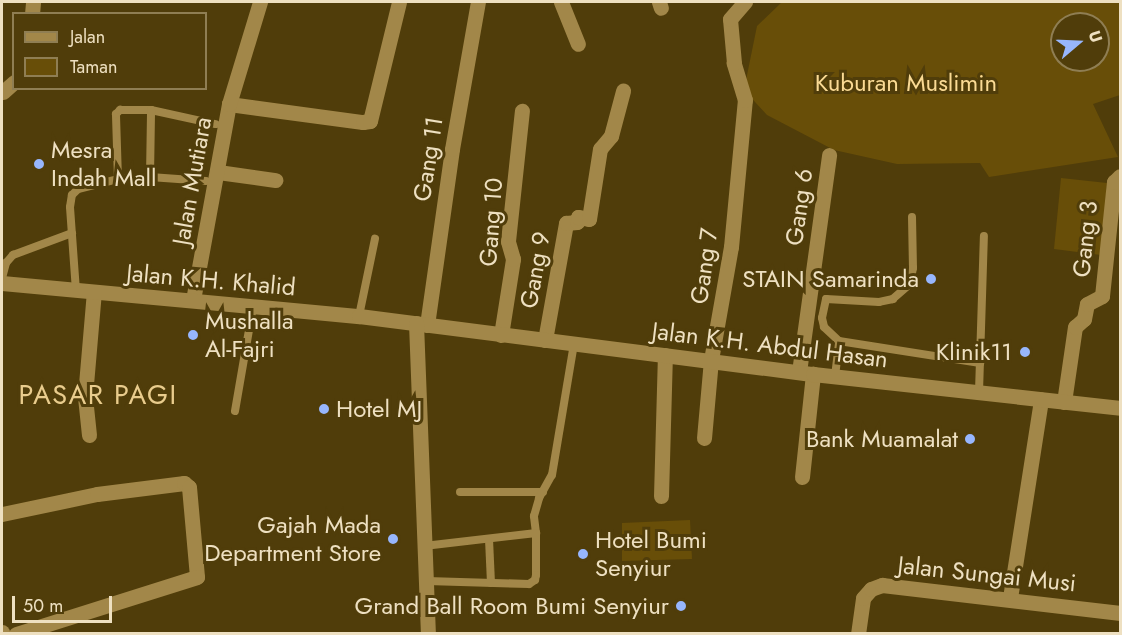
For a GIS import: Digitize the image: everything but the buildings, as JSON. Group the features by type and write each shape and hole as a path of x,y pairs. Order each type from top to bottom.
{"street":[{"name":"Jalan Mutiara","path":"193,300 212,176 229,104 260,2"},
{"path":"229,104 363,122 370,121 399,2"},
{"name":"Gang 11","path":"428,633 424,546 421,324 478,2"},
{"path":"561,2 578,44"},
{"name":"Gang 7","path":"704,438 711,360 731,247 745,100 734,63 730,19 745,2"},
{"name":"Gang 9","path":"545,340 566,223 577,222 578,217 589,219 600,149 611,136 623,91"},
{"name":"Gang 10","path":"501,335 513,259 508,241 522,111"},
{"name":"Gang 6","path":"802,477 806,373 829,155"},
{"path":"212,176 275,180"},
{"name":"Gang 3","path":"1064,402 1075,327 1084,319 1087,304 1102,296 1114,182 1120,176"},
{"name":"Jalan K.H. Khalid","path":"2,283 359,316 421,324"},
{"path":"89,435 85,396 94,292"},
{"name":"Jalan K.H. Abdul Hasan","path":"421,324 806,373 1120,408"},
{"path":"661,496 665,356"},
{"path":"1010,598 1041,399"},
{"path":"2,514 97,494 187,484 198,576 16,633"},
{"name":"Jalan Sungai Musi","path":"858,633 863,598 871,589 882,585 1120,612"}],"lane":[{"path":"118,179 116,114 120,110 152,110 215,124"},
{"path":"150,177 152,110"},
{"path":"76,291 70,207 72,195 78,189 118,179 212,176"},
{"path":"912,216 913,268 910,285 893,299 879,302 826,299 823,325 839,341 980,363"},
{"path":"2,278 6,262 13,255 72,233"},
{"path":"979,392 984,236"},
{"path":"359,316 375,239"},
{"path":"235,411 253,307"},
{"path":"835,376 839,341"},
{"path":"427,581 529,584 535,580 534,516 552,475 573,344"},
{"path":"460,492 543,492"},
{"path":"424,546 536,533"},
{"path":"489,539 491,583"}],"green space":[{"name":"Kuburan Muslimin","path":"782,2 1120,2 1120,95 1093,104 1118,157 989,177 980,163 897,164 834,150 767,115 744,90 757,26"},
{"path":"1061,178 1107,183 1101,255 1054,249"},
{"path":"690,520 692,559 622,561 622,523"}],"place":[{"name":"Mesra Indah Mall","path":"39,164"},
{"name":"STAIN Samarinda","path":"931,279"},
{"name":"Mushalla Al-Fajri","path":"193,335"},
{"name":"Klinik11","path":"1025,352"},
{"name":"Hotel MJ","path":"324,409"},
{"name":"Bank Muamalat","path":"970,439"},
{"name":"Gajah Mada Department Store","path":"393,539"},
{"name":"Hotel Bumi Senyiur","path":"583,554"},
{"name":"Grand Ball Room Bumi Senyiur","path":"681,606"}],"district":[{"name":"PASAR PAGI","path":"98,395"}]}
